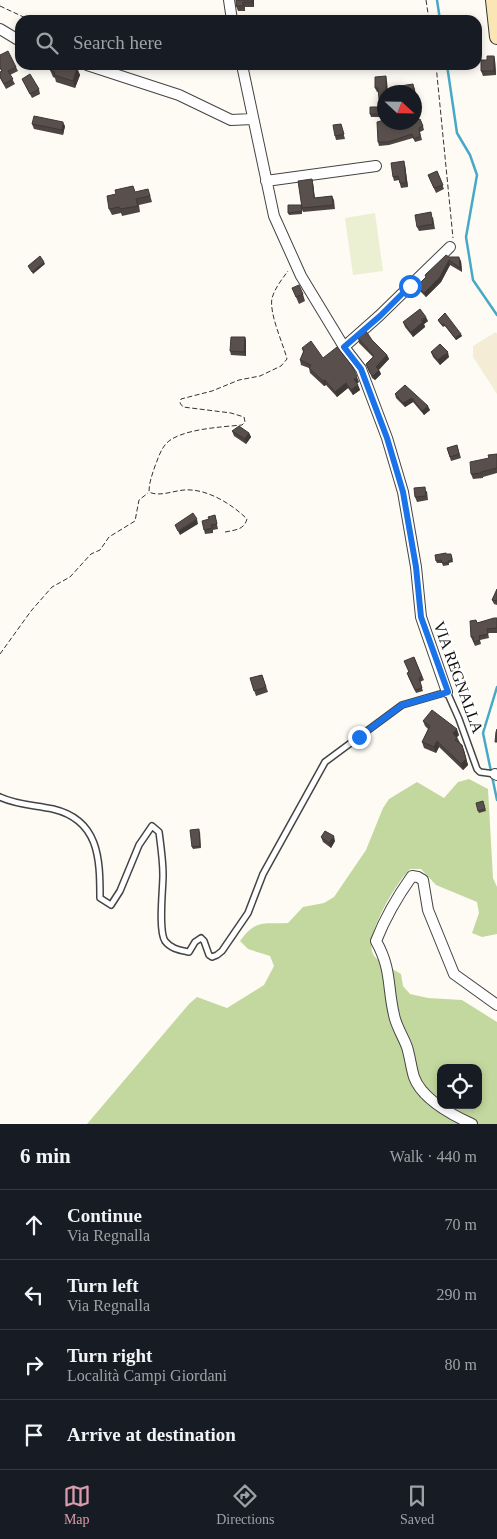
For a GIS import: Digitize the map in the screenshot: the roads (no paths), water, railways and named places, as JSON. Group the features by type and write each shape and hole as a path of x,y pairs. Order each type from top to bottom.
{"street":[{"path":"229,0 231,15"},
{"path":"493,0 497,37"},
{"path":"0,29 15,38"},
{"path":"102,70 179,95 232,120 253,119"},
{"name":"VIA REGNALLA","path":"243,70 274,216 301,276 344,347 361,369 387,438 403,492 416,567 421,617 448,692"},
{"path":"266,181 376,166"},
{"path":"344,347 380,316 450,247"},
{"path":"472,1124 450,1114 423,1091 415,1078 408,1049 394,1016 389,975 384,956 376,941 395,901 412,876 418,876 423,880 428,910 454,974 497,1005"}],"lane":[{"name":"VIA REGNALLA","path":"448,692 477,769 480,772 492,774"},
{"path":"0,797 12,803 52,809 71,815 82,823 88,831 100,867 100,898 111,905 120,891 139,846 152,826 160,832 163,875 162,929 164,939 176,950 189,952 194,942 201,938 209,955 212,957 222,951 248,913 263,874 277,852 325,762 402,705 448,692"}],"waterway":[{"path":"437,0 439,15"},
{"path":"448,70 457,133 470,155 477,175 466,237 473,280 497,315"},
{"path":"497,687 483,733 497,800"}]}
